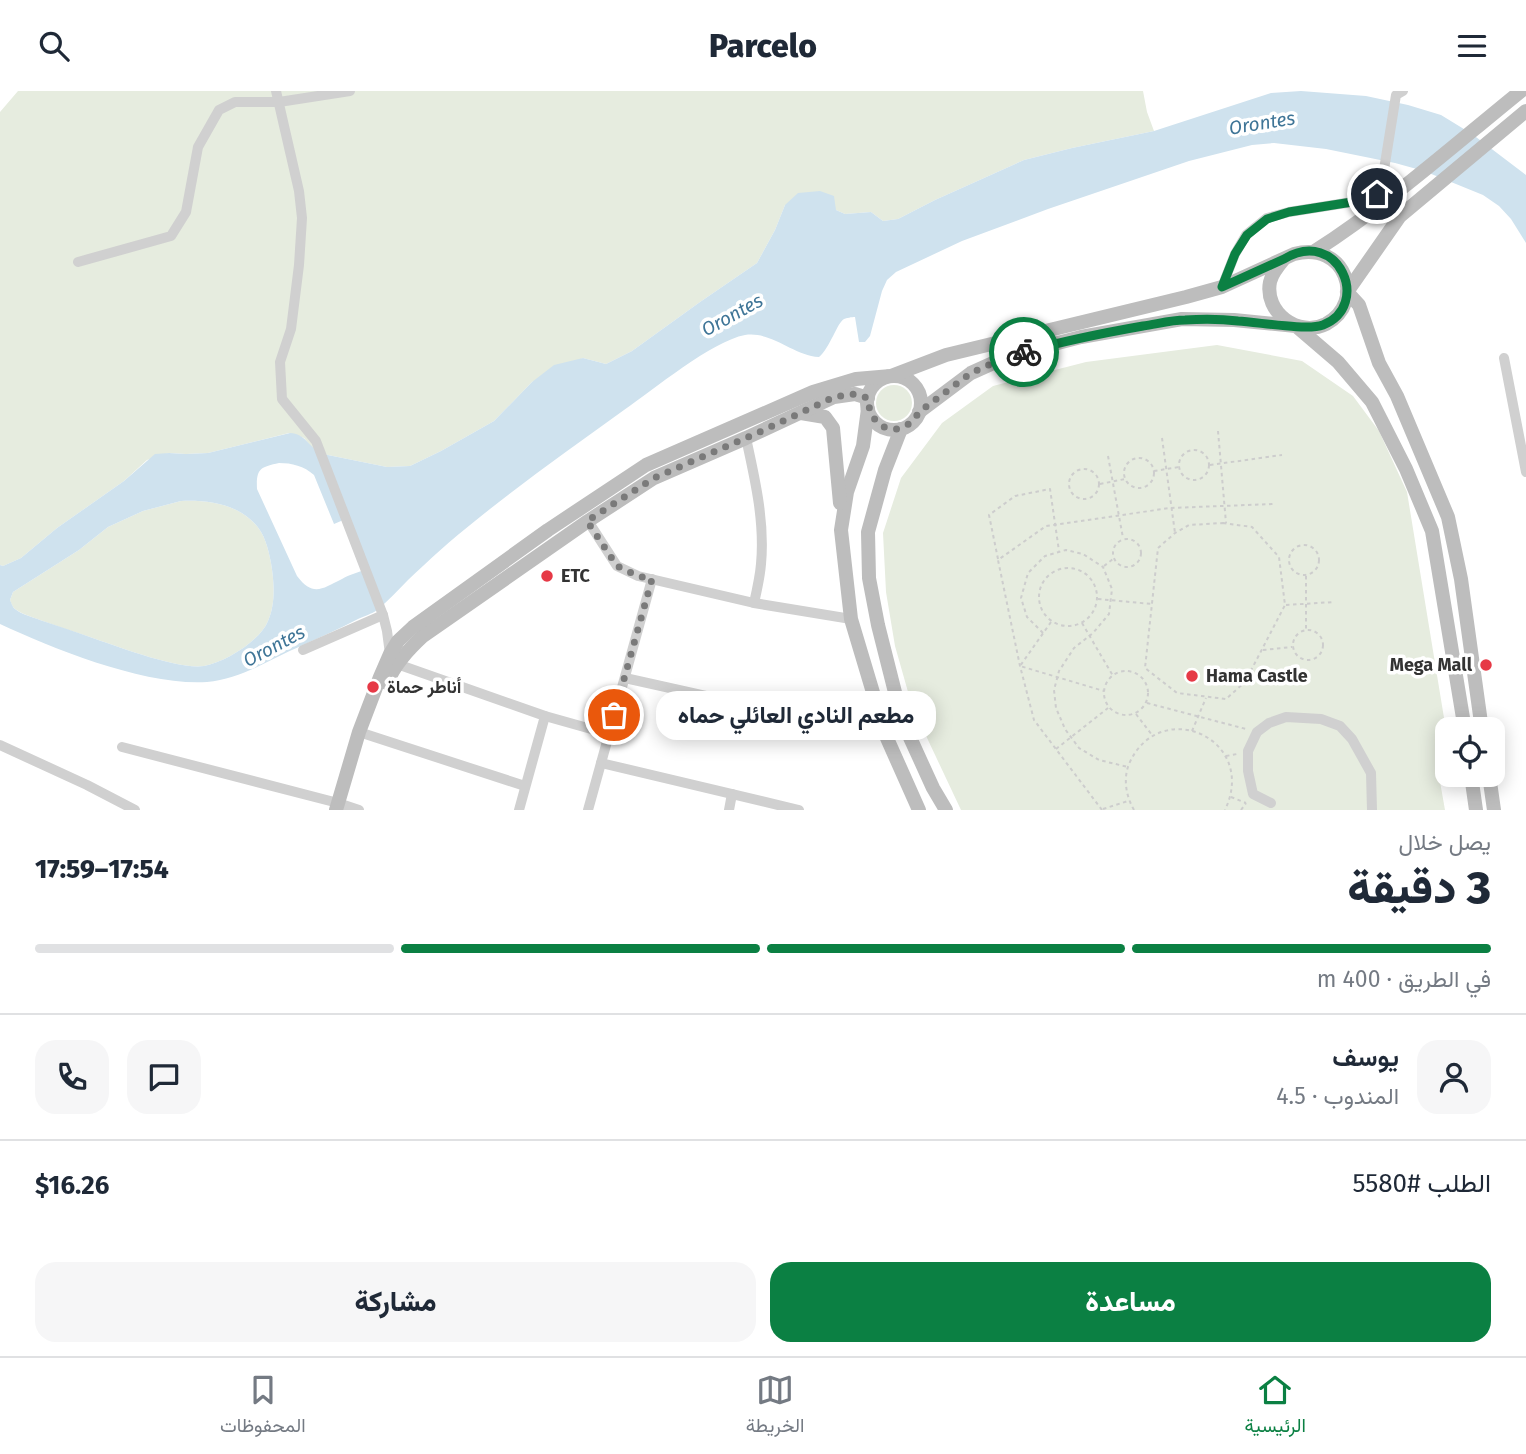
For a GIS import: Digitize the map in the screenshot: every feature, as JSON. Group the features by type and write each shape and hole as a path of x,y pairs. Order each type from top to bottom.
{"main road":[{"path":"1315,251 1384,202 1521,91"},
{"path":"1347,292 1400,216 1526,111"},
{"path":"841,530 847,492 863,446 870,392 882,379 946,355 1222,287 1304,251 1315,251 1328,256 1339,265 1345,278 1347,292 1344,305 1336,317 1324,325 1310,328 1234,320 1182,320 1081,337 1011,355 971,373 919,412"},
{"path":"1284,259 1270,282 1270,296 1275,309 1338,362 1371,402 1406,469 1432,531 1463,717"},
{"path":"1347,292 1359,305 1379,363 1430,471 1448,517 1461,579 1480,717"},
{"path":"340,807 363,733 398,641 413,627 548,530 646,465 813,392 856,379 900,376 909,380 920,394 921,403 915,420 901,429 885,428 872,417 868,404 855,394 834,397 654,478 587,521 393,659"},
{"path":"800,413 825,417 833,428 851,619 886,736 919,810"},
{"path":"901,429 885,470 868,532 869,578 902,720 946,810"},
{"path":"1473,787 1476,810"},
{"path":"1491,787 1494,810"}],"street":[{"path":"276,91 299,191 302,218 291,329 280,362 282,399 316,441 383,615 393,659 545,716 609,734"},
{"path":"78,262 171,236 186,212 198,147 219,110 235,102 279,102 350,91"},
{"path":"1222,287 1235,254 1247,235 1267,219 1289,212 1371,199 1377,194 1382,182 1400,93"},
{"path":"1504,358 1526,472"},
{"path":"746,438 761,523 761,564 754,603"},
{"path":"587,521 617,566 638,576 754,603 851,619"},
{"path":"588,810 652,579"},
{"path":"303,650 383,615"},
{"path":"625,678 886,736"},
{"path":"519,810 545,716"},
{"path":"1271,803 1253,794 1248,771 1248,751 1257,732 1269,723 1286,717 1321,719 1340,726 1352,739 1371,773 1372,810"},
{"path":"363,733 525,786"},
{"path":"0,745 135,810"},
{"path":"122,747 359,810"},
{"path":"601,763 799,810"},
{"path":"729,810 732,794"}],"path":[{"path":"1218,431 1226,523"},
{"path":"1162,438 1175,533"},
{"path":"1192,450 1202,452 1209,465 1205,475 1197,480 1187,478 1179,467 1181,458 1192,450"},
{"path":"1209,465 1282,455"},
{"path":"1108,456 1123,539"},
{"path":"1132,459 1147,460 1151,464 1153,478 1150,482 1141,487 1132,486 1125,479 1126,465 1132,459"},
{"path":"1153,471 1179,467"},
{"path":"1083,469 1092,471 1099,484 1096,494 1087,499 1077,497 1069,486 1071,477 1083,469"},
{"path":"1099,484 1125,479"},
{"path":"1059,552 1050,489 1015,496 989,515 1034,720 1102,810 1129,801"},
{"path":"998,560 1046,526 1172,508 1273,504"},
{"path":"1226,523 1252,527 1279,557 1284,605 1245,682 1226,699 1177,693 1145,668 1158,548 1175,533 1189,526 1226,523"},
{"path":"1123,539 1137,541 1142,549 1141,559 1130,567 1121,565 1114,559 1113,549 1123,539"},
{"path":"1302,545 1312,548 1319,561 1315,570 1306,575 1293,571 1289,562 1293,549 1302,545"},
{"path":"1043,633 1027,617 1020,598 1028,573 1045,556 1066,550 1083,554 1103,567 1112,589 1109,614 1090,636 1074,648 1059,671 1054,690 1056,708 1065,729 1079,748 1099,760 1128,768"},
{"path":"1103,567 1114,559"},
{"path":"1076,569 1092,580 1097,599 1095,608 1082,622 1063,625 1051,621 1042,608 1040,590 1043,582 1057,570 1076,569"},
{"path":"1306,575 1306,631"},
{"path":"1097,599 1152,604"},
{"path":"1284,605 1334,602"},
{"path":"1020,666 1051,621"},
{"path":"1082,622 1113,676"},
{"path":"1306,631 1316,633 1323,646 1319,655 1311,660 1297,656 1293,647 1298,634 1306,631"},
{"path":"1262,650 1293,647"},
{"path":"1020,666 1104,691"},
{"path":"1126,671 1140,676 1145,682 1146,703 1136,713 1121,715 1109,708 1105,702 1104,691 1113,676 1126,671"},
{"path":"1192,731 1206,697"},
{"path":"1146,703 1257,732"},
{"path":"1056,750 1109,708"},
{"path":"1136,713 1153,736"},
{"path":"1134,810 1129,801 1126,784 1128,768 1135,752 1147,740 1163,731 1181,729 1199,733 1215,742 1226,756 1232,773 1232,792 1225,810"},
{"path":"1231,797 1246,803"}],"shaded area":[{"path":"18,91 1143,91 1154,131 1024,160 898,219 883,221 871,212 845,214 836,210 785,205 757,263 632,351 606,364 583,358 532,382 494,421 410,466 387,467 323,454 314,450 304,438 289,433 208,453 169,453 147,460 124,481 57,528 21,558 3,566 0,565 0,112"},
{"path":"1217,345 1302,361 1353,396 1379,431 1407,492 1444,717 1435,717 1435,787 1441,787 1445,810 961,810 912,706 895,646 886,592 883,533 901,478 942,423 993,386 1086,362"},
{"path":"894,385 907,390 912,403 907,416 894,421 881,416 876,403 881,390"},
{"path":"181,501 227,506 244,514 255,524 265,540 273,577 272,607 264,629 241,649 204,666 179,664 59,627 13,607 10,600 13,592 79,550 108,527 143,511"}],"water":[{"name":"Orontes","path":"1301,91 1366,96 1441,115 1472,134 1526,175 1526,243 1499,206 1483,195 1424,171 1326,149 1274,143 1252,145 1189,161 1048,209 962,241 896,272 887,280 882,291 870,336 865,342 859,342 855,317 841,321 827,348 819,357 755,335 745,335 716,346 666,379 493,507 441,550 375,611 244,673 207,682 157,678 74,655 0,624 0,565 21,558 57,528 124,481 155,454 208,453 290,433 300,435 323,454 387,467 410,466 494,421 532,382 554,365 583,358 606,364 632,351 757,263 785,205 798,193 820,191 834,196 836,210 845,214 871,212 883,221 898,219 1024,160 1154,131 1271,93","holes":["279,463 298,466 314,475 334,524 348,518 369,568 318,589 303,583 297,576 257,489 260,470","181,501 227,506 244,514 255,524 265,540 273,577 272,607 264,629 241,649 204,666 179,664 115,646 27,615 14,607 10,600 13,592 79,550 108,527 143,511"]}],"way so far":[{"path":"614,715 652,579 617,566 587,521 654,478 834,397 855,394 868,398 868,409 877,423 885,428 901,429 971,373 1024,352"}],"place":[{"name":"ETC","path":"547,576"},
{"name":"Mega Mall","path":"1486,665"},
{"name":"Hama Castle","path":"1192,676"},
{"name":"أناطر حماة","path":"373,687"},
{"name":"مطعم النادي العائلي حماه","path":"614,715"}],"route":[{"path":"1024,352 1081,337 1182,320 1234,320 1310,328 1324,325 1336,317 1344,305 1347,292 1339,265 1328,256 1315,251 1304,251 1222,287 1235,254 1247,235 1267,219 1289,212 1371,199 1377,194"}]}
